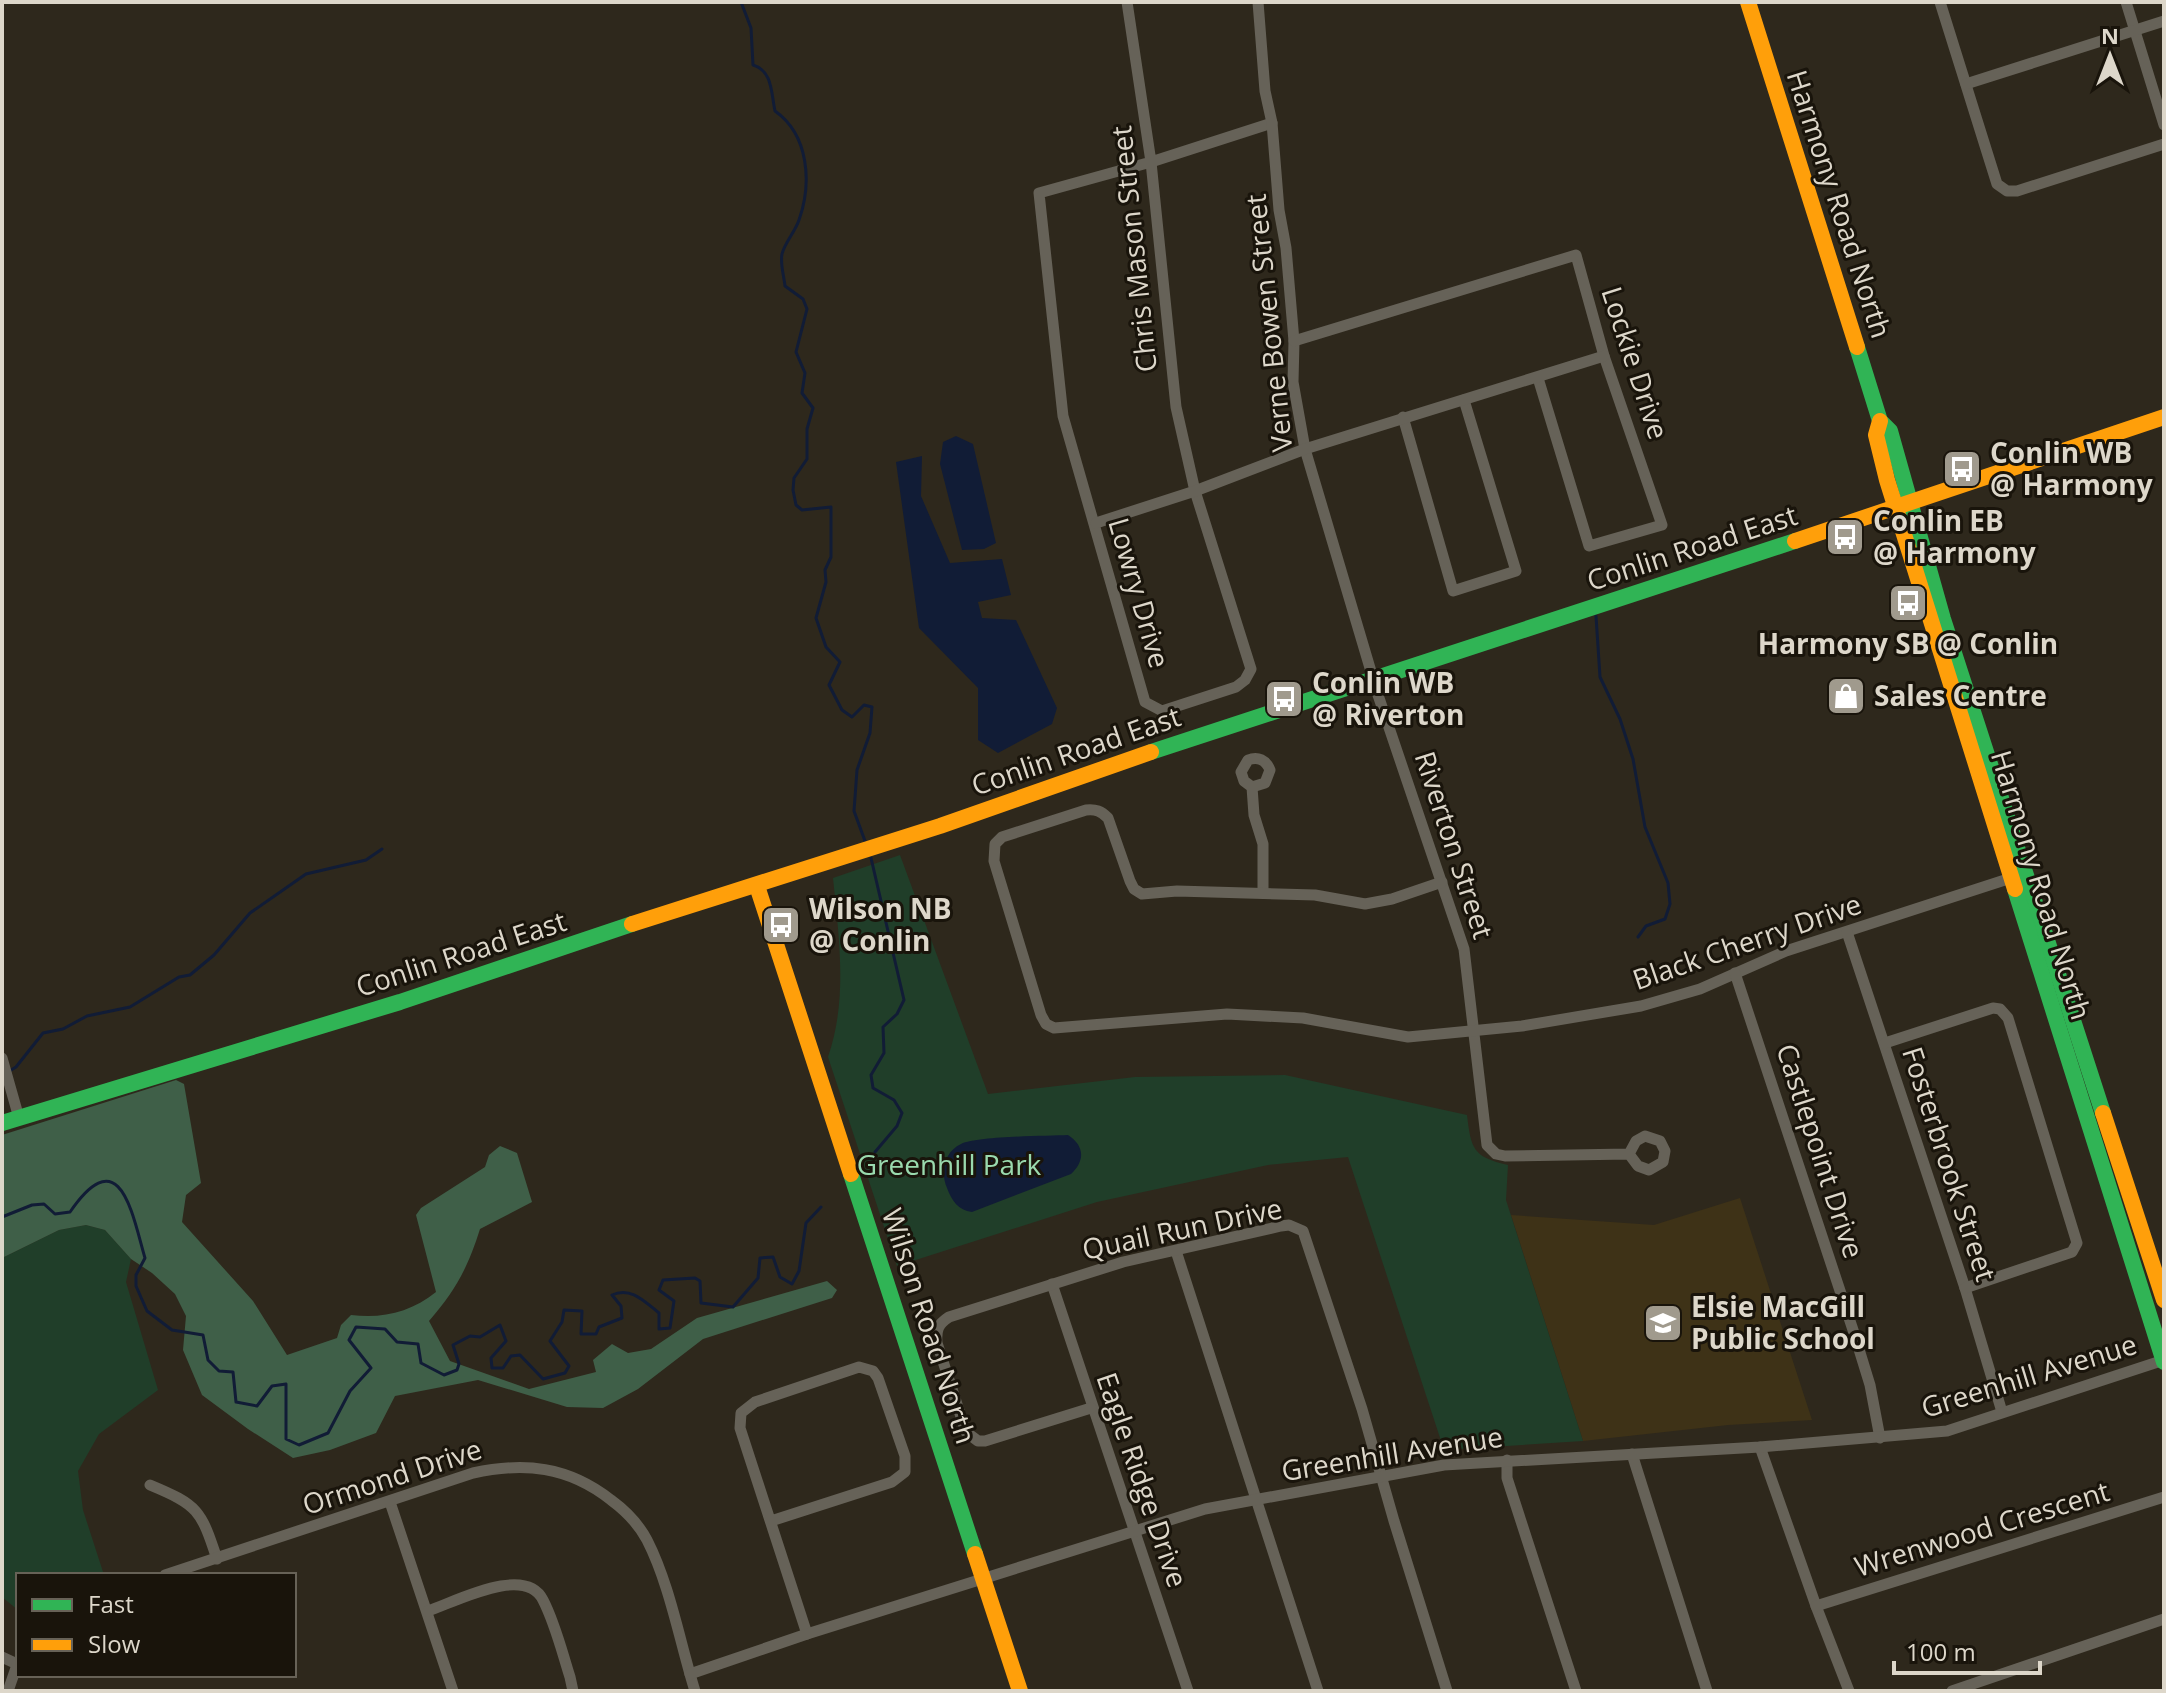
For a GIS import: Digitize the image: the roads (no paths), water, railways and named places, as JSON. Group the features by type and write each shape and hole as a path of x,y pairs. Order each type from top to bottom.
{"street":[{"name":"Chris Mason Street","path":"1127,2 1151,162 1172,378 1195,491"},
{"name":"Verne Bowen Street","path":"1258,2 1265,91 1272,123 1294,341 1293,382 1305,449 1373,677"},
{"name":"Harmony Road North","path":"1748,2 1880,421 1890,431 1902,504 2011,878 2164,1361"},
{"path":"1940,2 1997,184 2007,191 2017,191 2164,144"},
{"path":"2126,2 2164,125"},
{"path":"1966,84 2164,21"},
{"path":"1151,162 1272,123"},
{"name":"Lowry Drive","path":"1151,162 1039,193 1063,416 1145,702 1162,711 1236,687 1245,680 1251,669 1195,491"},
{"name":"Lockie Drive","path":"1294,341 1576,255 1604,356 1662,525 1589,546 1538,378"},
{"path":"1096,523 1195,491 1305,449 1604,356"},
{"path":"1403,417 1453,591 1516,571 1464,400"},
{"name":"Conlin Road East","path":"2,1123 400,1002 687,906 757,886 1373,677 1613,602 2164,417"},
{"name":"Harmony Road North","path":"1902,504 1943,619 2164,1300"},
{"name":"Riverton Street","path":"1373,677 1464,949 1485,1139 1491,1150 1505,1156 1629,1154"},
{"path":"1252,787 1254,815 1263,844 1263,893"},
{"name":"Black Cherry Drive","path":"1442,882 1392,899 1365,904 1315,895 1177,891 1142,894 1134,889 1130,881 1108,818 1103,812 1095,810 1086,810 1002,837 994,852 994,861 1041,1015 1046,1024 1054,1028 1227,1014 1303,1018 1408,1037 1522,1026 1641,1006 1700,989 1786,951 2011,878"},
{"name":"Wilson Road North","path":"757,886 1020,1691"},
{"name":"Fosterbrook Street","path":"1847,932 1965,1288 2002,1412"},
{"name":"Castlepoint Drive","path":"1735,973 1854,1333 1870,1385 1880,1438"},
{"path":"1885,1043 1993,1008 2000,1009 2008,1018 2077,1243 2072,1252 1965,1288"},
{"path":"2,1058 19,1118"},
{"name":"Quail Run Drive","path":"1091,1408 978,1441 966,1432 937,1343 936,1332 940,1322 1123,1262 1281,1226 1289,1225 1303,1231 1362,1409 1447,1691"},
{"path":"1176,1251 1318,1691"},
{"name":"Eagle Ridge Drive","path":"1052,1284 1188,1691"},
{"name":"Greenhill Avenue","path":"690,1674 1205,1509 1444,1465 1760,1447 1947,1431 2164,1361"},
{"path":"771,1521 892,1482 905,1472 905,1456 873,1371 859,1367 755,1402 741,1413 740,1428 807,1634"},
{"path":"1760,1447 1849,1691"},
{"path":"1632,1454 1707,1691"},
{"path":"1507,1460 1507,1478 1576,1691"},
{"name":"Ormond Drive","path":"172,1573 473,1473 518,1466 536,1467 570,1475 594,1487 636,1521 647,1541 695,1691"},
{"path":"150,1485 183,1498 198,1511 217,1559"},
{"name":"Wrenwood Crescent","path":"1816,1606 2164,1497"},
{"path":"390,1502 453,1691"},
{"path":"428,1611 506,1583 526,1585 542,1596 573,1691"},
{"path":"1952,1691 2164,1619"},
{"path":"8,1691 16,1669"}],"water":[{"path":"956,436 973,444 996,543 984,549 962,550 940,464 943,442"},
{"path":"922,456 921,496 950,563 1002,559 1011,595 978,602 982,618 1016,620 1057,708 1052,724 998,753 978,740 978,688 919,628 896,462"},
{"path":"1068,1135 1078,1144 1081,1154 1079,1164 1071,1174 972,1212 959,1207 951,1197 945,1182 945,1163 951,1152 961,1144 997,1138"}],"waterway":[{"path":"741,2 751,28 753,65 768,77 775,111 795,133 805,161 803,206 782,254 785,286 803,299 807,309 796,352 805,373 802,393 813,408 807,429 807,459 794,478 793,490 796,505 802,510 831,507 831,557 825,570 826,582 816,618 826,647 840,662 829,685 842,710 852,717 864,705 872,707 870,733 857,770 854,811 865,841"},
{"path":"1596,616 1600,677 1620,719 1633,759 1645,827 1668,883 1670,904 1665,919 1646,926 1638,937"},
{"path":"8,1072 16,1067 43,1033 63,1029 87,1016 130,1007 179,977 190,975 214,955 250,913 306,874 366,860 382,849"},
{"path":"871,858 904,1000 897,1014 883,1027 884,1053 871,1075 873,1088 894,1100 902,1113 897,1126 875,1152"},
{"path":"2,1217 32,1205 44,1204 55,1214 70,1212 87,1191 101,1182 112,1183 129,1204 145,1258 136,1275 136,1286 147,1311 172,1330 203,1335 208,1360 219,1371 233,1372 236,1402 257,1406 272,1386 286,1384 286,1439 299,1445 328,1433 350,1391 371,1368 349,1340 356,1327 385,1329 397,1342 418,1344 421,1363 444,1375 457,1370 459,1364 453,1345 470,1336 480,1337 500,1325 506,1341 491,1358 492,1368 503,1368 511,1356 520,1355 543,1379 565,1373 569,1366 550,1341 562,1322 564,1310 582,1311 581,1334 596,1334 599,1327 622,1318 621,1306 612,1295 625,1292 637,1296 659,1313 659,1329 670,1328 674,1301 659,1290 663,1280 695,1278 700,1281 701,1303 733,1307 758,1278 760,1258 773,1257 780,1277 792,1284 799,1271 806,1223 821,1207"}],"place":[{"name":"Conlin WB @ Harmony","path":"1962,469"},
{"name":"Conlin EB @ Harmony","path":"1845,537"},
{"name":"Harmony SB @ Conlin","path":"1908,603"},
{"name":"Sales Centre","path":"1846,696"},
{"name":"Conlin WB @ Riverton","path":"1284,699"},
{"name":"Wilson NB @ Conlin","path":"781,925"},
{"name":"Elsie MacGill Public School","path":"1663,1323"}],"park label":[{"name":"Greenhill Park","path":"949,1165"}]}
